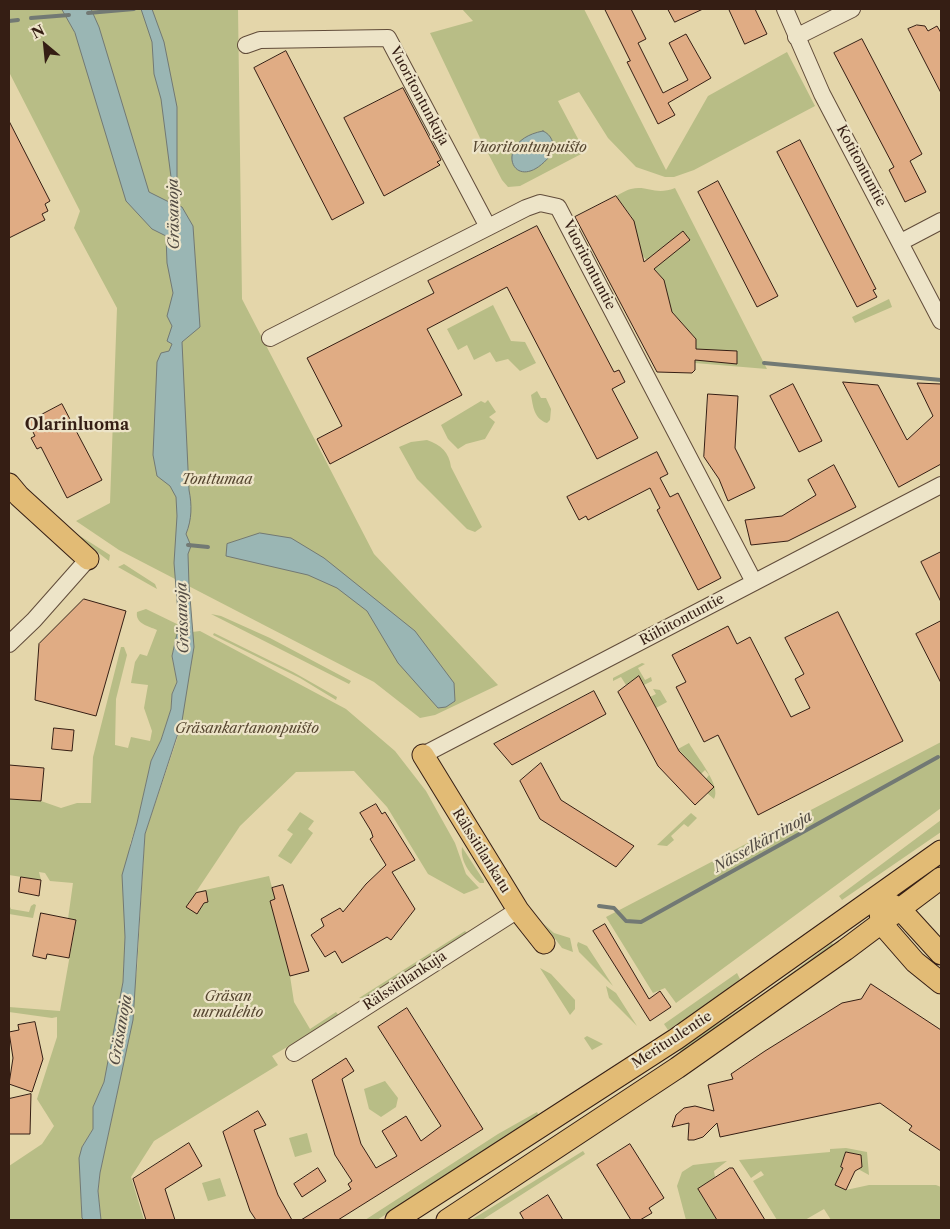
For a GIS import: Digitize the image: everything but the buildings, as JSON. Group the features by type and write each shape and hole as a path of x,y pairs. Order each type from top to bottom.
{"main road":[{"path":"9,484 25,502 88,559"},
{"name":"Rälssitilankatu","path":"423,755 518,910 544,943"},
{"name":"Merituulentie","path":"403,1219 627,1069 683,1034 878,898 941,851"},
{"name":"Merituulentie","path":"447,1220 648,1087 794,986 941,878"},
{"path":"878,898 900,909 941,954"},
{"path":"878,898 882,923 915,962 941,983"},
{"path":"648,1056 648,1087"},
{"path":"627,1069 648,1087"}],"street":[{"name":"Kotitontuntie","path":"785,9 822,94 941,321"},
{"path":"796,37 852,9"},
{"name":"Vuoritontunkuja","path":"246,45 260,40 388,38 488,227"},
{"name":"Vuoritontuntie","path":"270,338 526,208 540,203 558,207 754,582"},
{"path":"901,242 941,221"},
{"name":"Riihitontuntie","path":"423,755 941,485"},
{"path":"9,644 34,620 88,559"},
{"name":"Rälssitilankuja","path":"294,1053 518,910"}],"green space":[{"name":"Tonttumaa","path":"9,9 238,9 242,299 374,554 498,685 435,715 420,718 374,682 119,550 76,521 110,503 117,308 74,228 80,211 9,72"},
{"name":"Vuoritontunpuisto","path":"462,9 584,9 666,170 708,96 787,52 815,106 694,170 674,177 665,177 636,167 608,138 579,92 558,101 585,152 520,186 508,187 502,180 480,138 430,33 473,21"},
{"path":"637,188 662,191 675,188 767,369 695,363 696,339 672,312 664,280 642,255 632,217 616,196 627,190"},
{"path":"889,299 892,307 855,323 852,317"},
{"path":"493,305 511,341 525,342 536,363 520,371 508,359 496,362 490,352 474,360 467,345 458,350 447,329"},
{"path":"537,391 541,398 546,398 551,409 550,420 547,423 539,418 534,408 531,395"},
{"path":"488,400 496,412 489,417 495,422 485,439 466,444 458,449 448,439 441,425 481,401 485,403"},
{"path":"427,440 436,444 446,453 451,467 482,527 475,532 467,529 417,479 399,447 411,442"},
{"path":"77,534 110,555 109,561 75,535"},
{"path":"124,564 155,584 157,589 118,567"},
{"path":"146,609 179,625 172,656 177,682 172,694 171,709 161,740 151,761 137,823 130,844 120,1010 104,1082 93,1107 93,1129 82,1147 81,1205 84,1220 9,1220 9,1166 42,1144 54,1126 37,1099 57,1037 57,1017 52,1018 9,1012 9,1007 60,1011 76,921 68,919 73,883 50,881 45,873 39,872 41,880 9,875 9,799 41,801 61,808 77,803 91,803 93,757 121,647 124,647 127,655 116,699 115,745 128,748 131,737 150,741 152,731 144,708 148,685 131,683 135,662 140,654 147,656 157,630 143,624 138,619 137,612"},
{"path":"211,614 221,616 270,638 351,681 349,684"},
{"name":"Gräsankartanonpuisto","path":"200,631 346,709 395,751 426,791 455,843 466,874 479,888 464,894 428,874 387,807 354,771 296,772 240,826 196,892 269,876 275,899 270,901 290,976 294,1002 310,1029 336,1012 339,1016 272,1056 278,1065 154,1141 131,1177 144,1220 101,1220 98,1191 100,1173 121,1075 137,969 145,834 177,739 194,647 192,632"},
{"path":"214,633 293,672 337,697 336,700 300,678 213,635"},
{"path":"642,663 645,664 638,668 645,680 651,677 652,681 644,685 639,676 626,685 621,677 613,681 613,678"},
{"path":"653,689 660,690 667,702 656,708 650,697 656,694"},
{"path":"941,742 941,808 676,1003 665,988 653,993 606,917"},
{"path":"689,743 709,775 705,770 701,774 678,749"},
{"path":"709,775 716,793 714,799 707,793 706,779"},
{"path":"300,812 314,821 308,829 313,833 291,864 278,856 293,834 287,830"},
{"path":"691,813 697,818 688,827 684,824 671,836 674,840 667,846 657,845"},
{"path":"941,820 941,832 842,900 839,896"},
{"path":"462,847 484,883 480,883 466,867"},
{"path":"34,904 36,905 33,918 9,914 9,905 11,909 29,912"},
{"path":"544,924 554,933 570,938 573,952 562,948"},
{"path":"465,931 467,933 366,998 359,998"},
{"path":"578,942 587,946 613,986 579,952"},
{"path":"832,943 835,948 682,1054 679,1049 763,994"},
{"path":"540,968 551,974 575,1000 575,1009 570,1015"},
{"path":"737,973 740,979 726,993 668,1030 664,1024"},
{"path":"606,986 616,993 637,1026 609,998"},
{"path":"587,1036 603,1044 592,1050 584,1038"},
{"path":"385,1081 398,1098 396,1107 381,1117 369,1109 364,1089"},
{"path":"537,1112 539,1116 377,1220 365,1220 498,1134"},
{"path":"307,1133 312,1152 295,1157 289,1138"},
{"path":"846,1148 867,1152 869,1175 858,1169 862,1167 861,1155 846,1152 841,1167 843,1168 835,1185 846,1190 869,1185 936,1185 941,1187 941,1220 831,1220 824,1209 805,1220 777,1220 753,1181 764,1175 761,1171 751,1178 739,1160 830,1152 830,1149"},
{"path":"583,1151 585,1154 482,1220 471,1220"},
{"path":"727,1161 714,1171 715,1177 698,1189 717,1220 686,1220 677,1186 682,1172 693,1165"},
{"path":"220,1178 226,1196 208,1201 202,1183"}],"water":[{"name":"Gräsanoja","path":"62,9 91,9 99,27 149,192 169,202 171,177 161,99 154,74 152,42 141,9 152,9 164,42 177,107 177,205 182,207 193,226 200,327 182,342 191,507 186,534 191,546 188,554 194,647 182,721 145,834 133,1020 100,1173 98,1191 101,1220 84,1220 82,1218 79,1158 82,1147 93,1129 93,1107 104,1082 123,982 125,937 122,875 137,823 151,761 161,740 171,709 172,694 177,682 172,656 179,625 174,563 177,516 176,497 170,486 157,476 153,455 157,362 161,353 169,351 172,344 167,341 172,326 167,316 173,293 167,263 166,236 152,229 126,201 75,33"},
{"path":"543,131 552,140 553,152 539,166 528,172 519,170 513,164 512,155 516,146 526,137"},
{"path":"260,533 291,538 324,558 415,631 454,683 455,701 446,707 438,708 398,663 367,611 337,588 308,575 226,556 227,544"}],"waterway":[{"path":"88,13 134,9"},
{"path":"31,18 69,15"},
{"path":"9,21 18,20"},
{"path":"764,363 941,380"},
{"name":"Nässelkärrinoja","path":"188,545 208,547"},
{"name":"Nässelkärrinoja","path":"599,906 614,908 626,921 641,922 938,757"}],"district":[{"name":"Olarinluoma","path":"77,425"}],"park label":[{"name":"Gräsan uurnalehto","path":"228,1006"}]}
